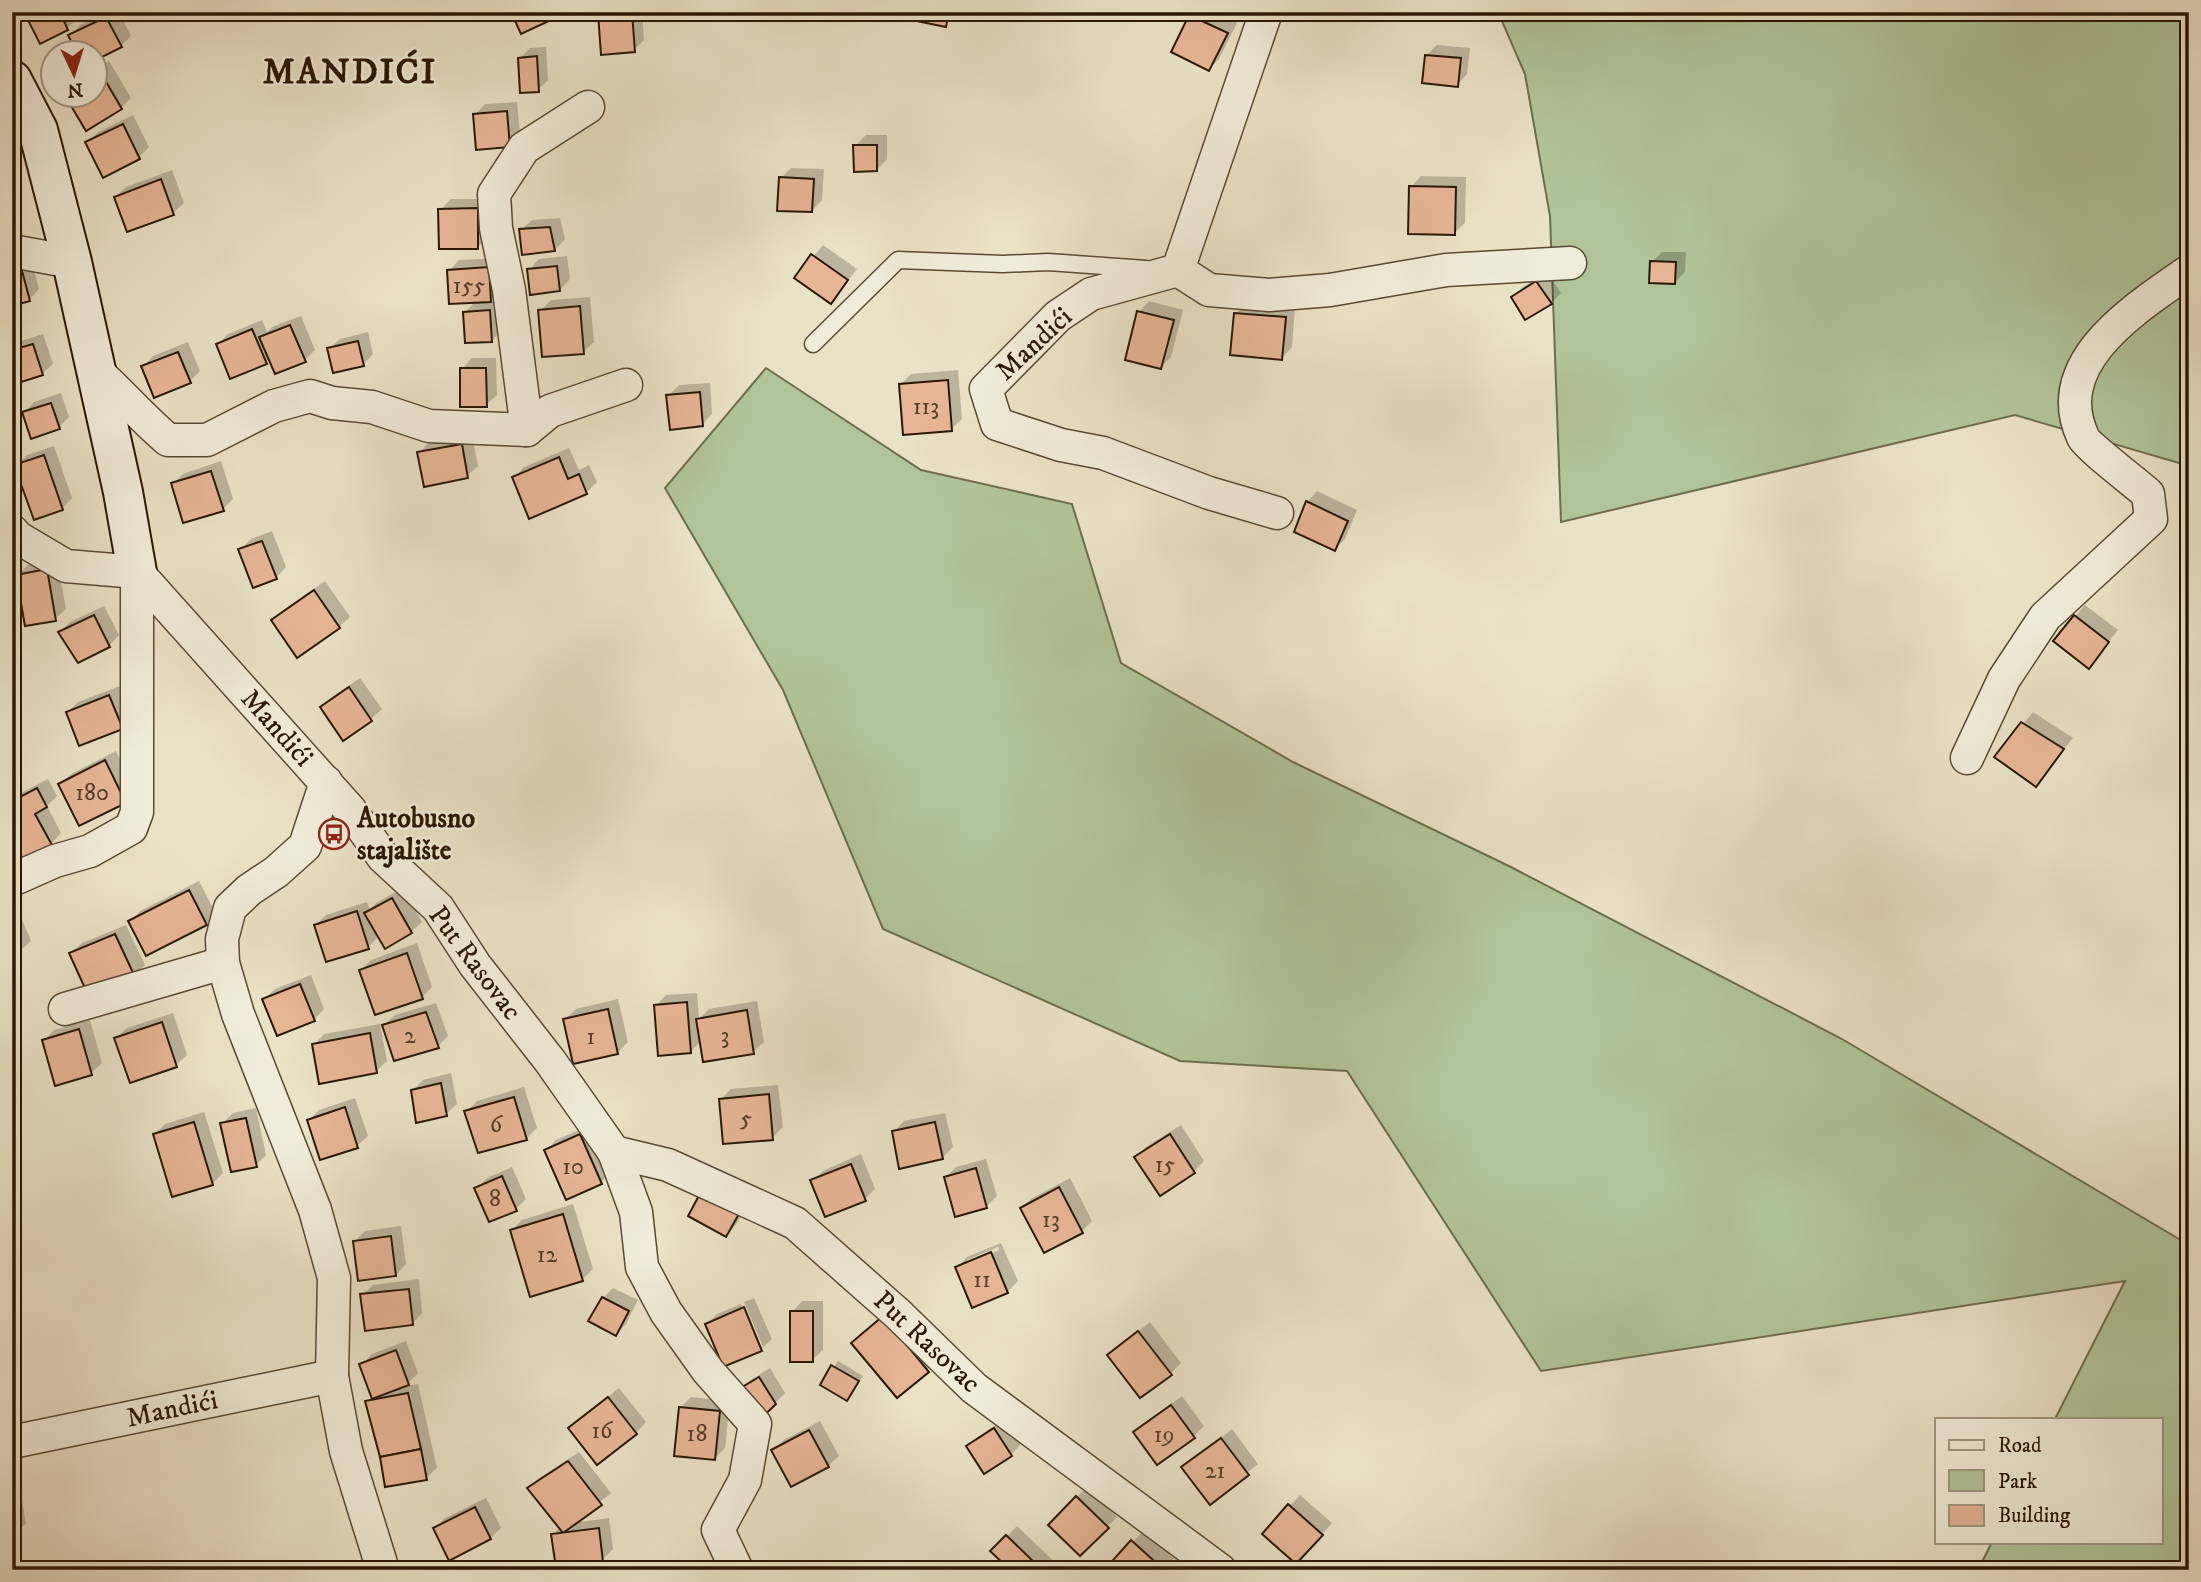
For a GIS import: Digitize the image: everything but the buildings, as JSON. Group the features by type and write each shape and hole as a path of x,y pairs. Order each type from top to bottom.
{"street":[{"path":"1266,12 1178,270 1209,290 1269,295 1330,290 1446,270 1570,263"},
{"path":"12,80 38,130 72,261 123,492 137,572 137,812 131,828 90,851 55,861 12,880"},
{"path":"527,430 509,290 496,228 494,194 524,148 588,107"},
{"path":"12,251 72,261"},
{"name":"Mandići","path":"1178,270 1091,294 1058,316 986,389 997,424 1061,445 1103,453 1209,493 1277,513"},
{"path":"1967,758 2004,679 2045,617 2151,519 2148,494 2083,439 2074,403 2082,368 2119,322 2189,271"},
{"path":"95,370 139,415 169,440 207,440 274,405 310,396 332,403 372,407 429,426 527,430 550,411 626,385"},
{"path":"12,531 17,537 66,565 137,572"},
{"name":"Mandići","path":"137,572 326,782 305,846 276,872 248,890 230,908 222,939 223,963 238,1014 315,1210 334,1278 332,1376 346,1451 383,1570"},
{"name":"Put Rasovac","path":"326,782 351,810 383,857 438,908 475,965 550,1061 614,1153 636,1212 642,1267 666,1312 708,1371 755,1424 745,1480 718,1530 737,1570"},
{"path":"65,1009 223,963"},
{"name":"Put Rasovac","path":"614,1153 668,1165 795,1223 898,1314 974,1388 1220,1570"},
{"name":"Mandići","path":"12,1442 332,1376"}],"lane":[{"path":"813,344 898,260 1003,264 1048,262 1178,270"}],"green space":[{"path":"1498,12 2189,12 2189,466 2015,415 1561,522 1550,216 1525,74"},
{"path":"766,368 921,470 1072,504 1121,663 1293,762 1511,867 1842,1039 2189,1245 2189,1570 1978,1570 1991,1544 2162,1544 2162,1418 2056,1418 2125,1281 1541,1371 1347,1071 1180,1061 883,929 783,690 665,488"}],"place":[{"name":"Autobusno stajalište","path":"334,834"}],"district":[{"name":"MANDIĆI","path":"350,73"}]}
